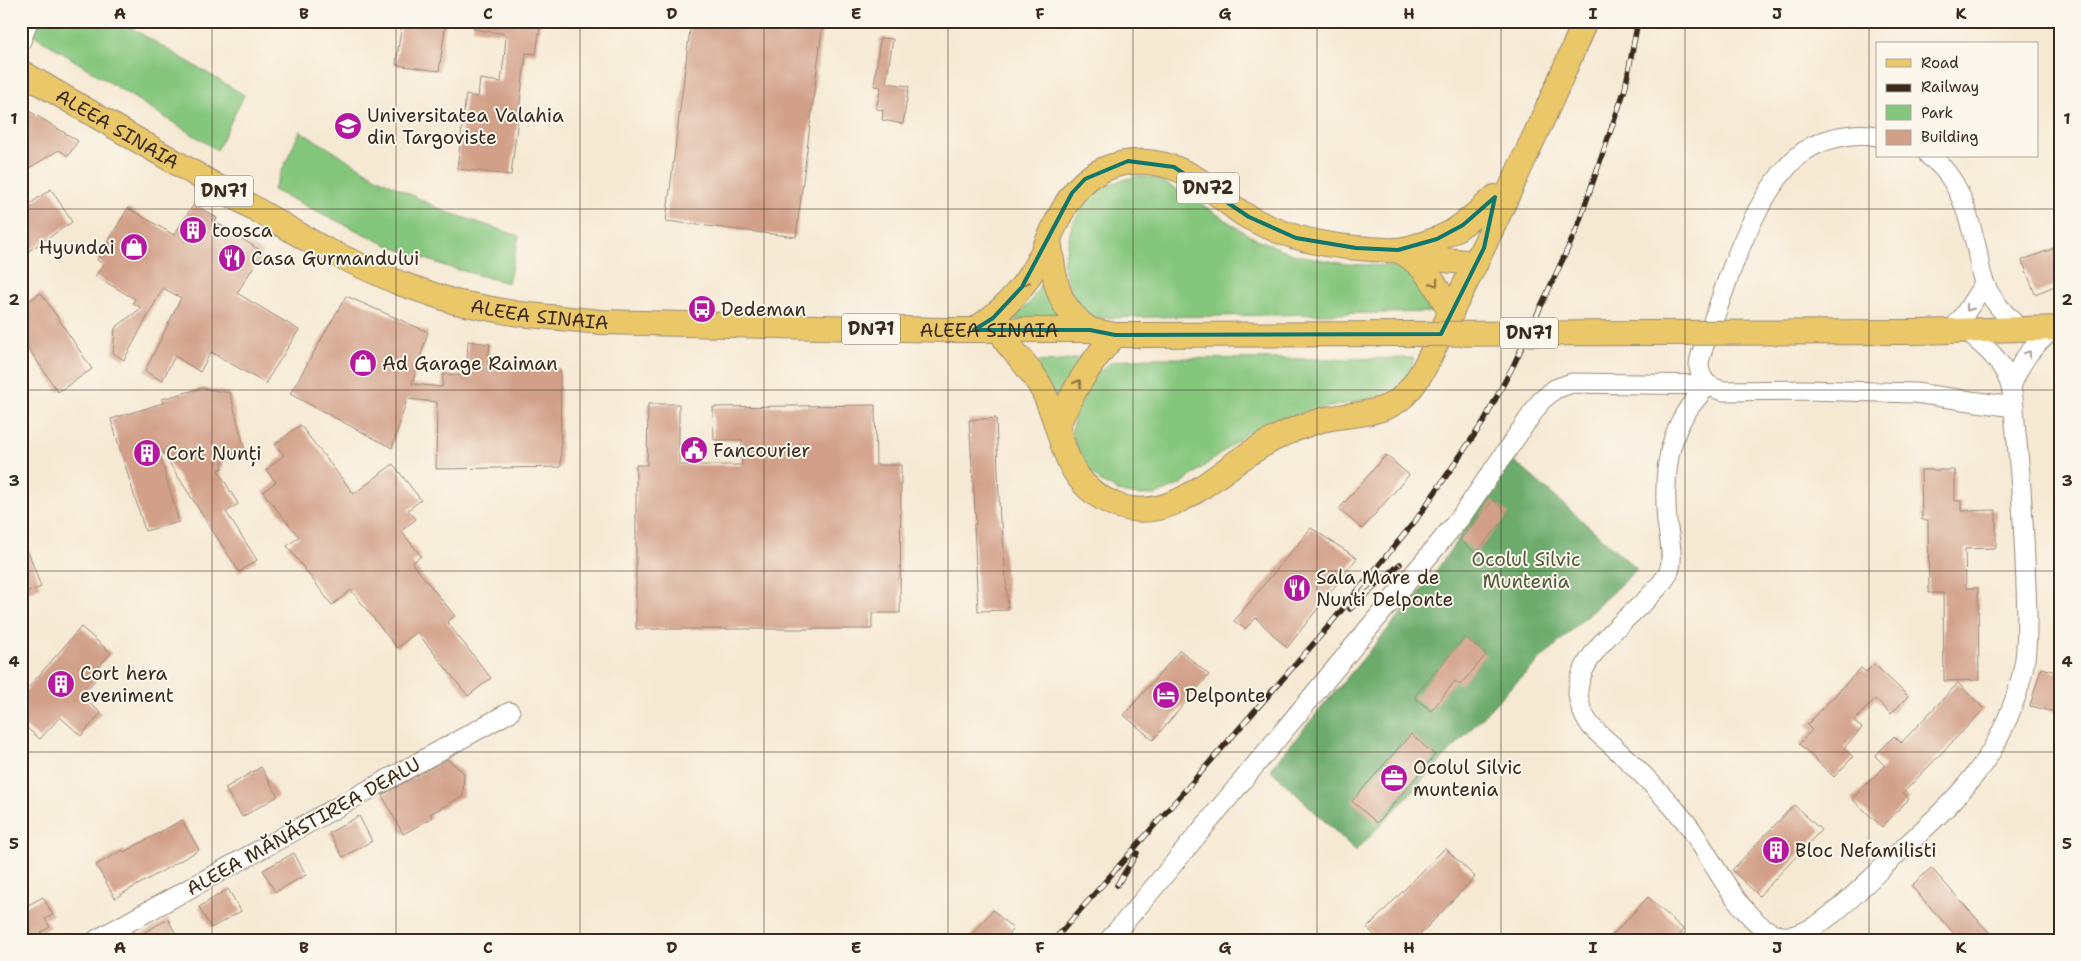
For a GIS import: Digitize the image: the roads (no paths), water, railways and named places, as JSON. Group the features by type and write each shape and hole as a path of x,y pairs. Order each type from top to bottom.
{"main road":[{"name":"DN72","path":"1480,255 1486,224 1495,197 1570,21"},
{"name":"DN72","path":"1006,342 1043,389 1061,443 1074,470 1084,483 1097,494 1117,505 1139,509 1158,508 1199,491 1249,454 1303,425 1326,419 1365,413 1386,407 1399,400 1418,378 1480,255 1555,92 1584,21"},
{"name":"ALEEA SINAIA","path":"21,72 349,262 399,283 455,302 519,314 601,322 798,328 1090,330 1115,335 1958,331"},
{"name":"ALEEA SINAIA","path":"21,90 342,274 397,297 456,316 519,328 653,338 1090,342 1115,335"},
{"name":"DN72","path":"974,330 992,318 1022,287 1049,240 1062,208 1086,180 1106,168 1128,161 1152,162 1174,167 1197,179 1249,217 1296,238 1339,246 1405,254 1480,255"},
{"name":"DN72","path":"1405,254 1463,225 1495,197"},
{"name":"DN72","path":"1437,239 1480,255"},
{"path":"1049,240 1055,280 1062,301 1069,313 1090,330"},
{"path":"1405,254 1429,274 1451,314"},
{"name":"DN71","path":"1958,331 2057,328"},
{"path":"1057,427 1072,393 1086,370 1115,335"}],"street":[{"path":"21,41 28,21"},
{"path":"1876,136 1848,136 1822,142 1800,155 1781,174 1754,219 1719,304 1698,365 1702,379 1711,388 1724,391 1806,390 1915,393 2013,407"},
{"path":"1931,158 1948,175 1959,192 1974,239 1984,284 1992,298 2020,329"},
{"path":"1708,385 1686,412 1676,430 1667,461 1665,494 1670,552 1669,571 1658,587 1601,644 1587,663 1578,689 1580,708 1591,725 1658,790 1687,823 1730,892 1743,908 1768,932 1780,937 1794,936 1810,930 1827,918 1879,872 1953,800 1982,766 1998,739 2012,708 2024,660 2027,607 2021,478 2011,386 2000,364 1988,349 1958,331 1964,316 1984,284"},
{"path":"2011,386 2020,364 2031,348 2057,328"},
{"path":"1109,940 1460,518 1541,401 1555,389 1572,383 1708,385"},
{"name":"ALEEA MĂNĂSTIREA DEALU","path":"96,940 510,712"}],"railway":[{"path":"1054,940 1322,634 1416,520 1484,421 1514,364 1576,231 1625,89 1638,21"},
{"path":"1350,609 1400,564"},
{"path":"1117,885 1137,853"}],"place":[{"name":"Universitatea Valahia din Targoviste","path":"348,126"},
{"name":"toosca","path":"193,230"},
{"name":"Hyundai","path":"134,247"},
{"name":"Casa Gurmandului","path":"232,258"},
{"name":"Dedeman","path":"702,309"},
{"name":"Ad Garage Raiman","path":"363,363"},
{"name":"Fancourier","path":"694,450"},
{"name":"Cort Nunți","path":"147,453"},
{"name":"Sala Mare de Nunti Delponte","path":"1297,588"},
{"name":"Cort hera eveniment","path":"61,684"},
{"name":"Delponte","path":"1166,695"},
{"name":"Ocolul Silvic muntenia","path":"1394,778"},
{"name":"Bloc Nefamilisti","path":"1776,850"}],"park label":[{"name":"Ocolul Silvic Muntenia","path":"1526,570"}]}
